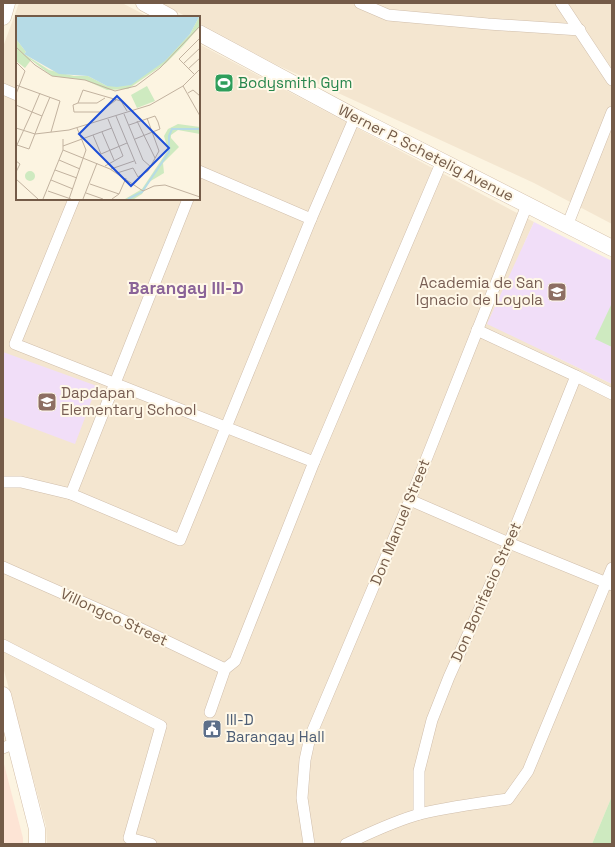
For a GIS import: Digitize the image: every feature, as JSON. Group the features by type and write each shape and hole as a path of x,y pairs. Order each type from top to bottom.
{"main road":[{"path":"3,17 8,3"},
{"path":"144,3 168,16"},
{"name":"Werner P. Schetelig Avenue","path":"200,34 355,118 612,248"},
{"path":"3,695 9,746 37,829 37,844"}],"street":[{"path":"360,3 388,15 580,30"},
{"path":"561,3 612,80"},
{"path":"3,89 16,95"},
{"path":"567,226 612,112"},
{"path":"3,482 21,482 71,494 180,540 311,219 355,118"},
{"path":"210,712 225,669 235,661 314,462 442,161"},
{"path":"200,171 311,219"},
{"path":"74,200 14,344 314,462"},
{"path":"71,494 188,200"},
{"name":"Don Manuel Street","path":"309,844 302,798 305,760 310,737 410,500 527,205"},
{"path":"477,330 612,394"},
{"name":"Don Bonifacio Street","path":"419,814 419,771 432,720 449,677 508,543 576,376"},
{"path":"410,500 508,543 609,584"},
{"name":"Villongco Street","path":"3,567 114,616 225,669"},
{"path":"346,844 384,827 419,814 475,803 508,799 528,772 609,584 612,568"},
{"path":"3,645 161,726 129,838 151,844"}],"shaded area":[{"path":"19,3 122,3 147,16 16,16 16,200 200,200 200,45 534,222 524,244 550,354 612,384 612,796 592,844 47,844 46,826 3,667 3,47"},
{"path":"161,3 612,3 612,224 534,183 275,64 200,24 200,16 185,16"},
{"name":"Academia de San Ignacio de Loyola","path":"534,222 612,261 612,384 487,324"},
{"name":"Dapdapan Elementary School","path":"3,352 97,386 75,444 3,417"},
{"path":"3,760 23,838 23,844 3,844"}],"green space":[{"path":"612,303 612,347 595,339"},
{"path":"612,796 612,844 592,844"}],"place":[{"name":"Bodysmith Gym","path":"224,83"},
{"name":"Academia de San Ignacio de Loyola","path":"557,292"},
{"name":"Dapdapan Elementary School","path":"47,402"},
{"name":"III-D Barangay Hall","path":"212,729"}],"district":[{"name":"Barangay III-D","path":"186,288"}]}
